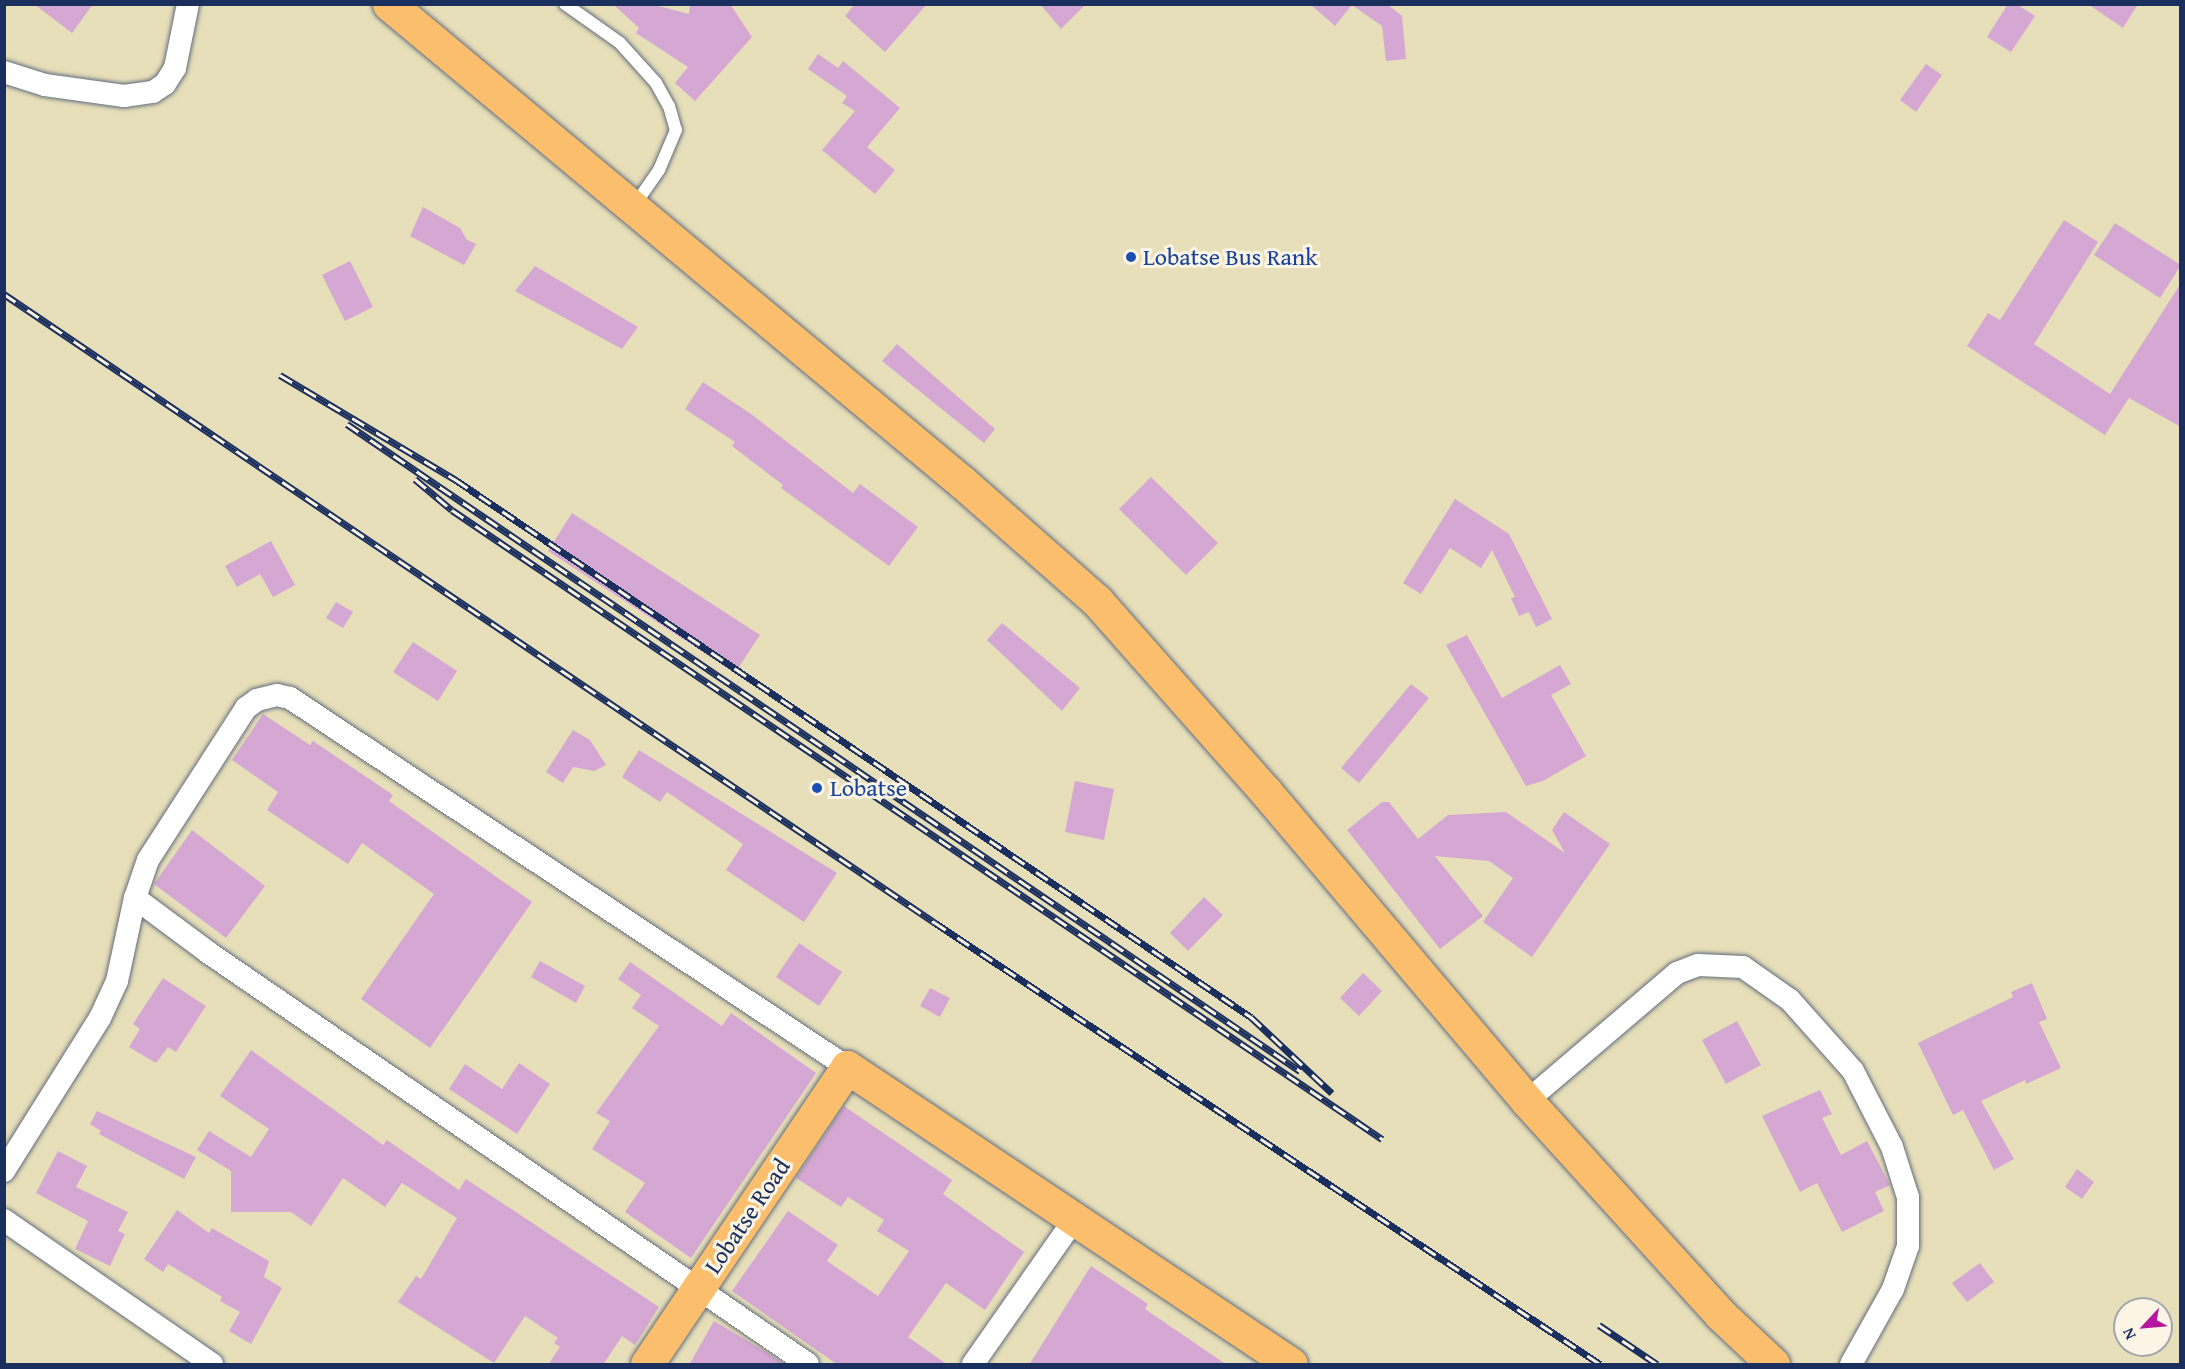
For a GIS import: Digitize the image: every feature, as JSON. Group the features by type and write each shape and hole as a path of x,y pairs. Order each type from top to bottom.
{"main road":[{"path":"389,4 633,207 1097,601 1252,776 1527,1101 1720,1314 1773,1365"},
{"path":"847,1067 1073,1221 1291,1365"},
{"name":"Lobatse Road","path":"647,1365 847,1067"}],"street":[{"path":"4,72 45,85 124,96 153,92 165,84 175,68 188,4"},
{"path":"4,1171 100,1018 117,981 135,897 148,860 246,708 266,697 290,698 847,1067"},
{"path":"135,897 209,953 808,1365"},
{"path":"1527,1101 1677,974 1688,969 1718,964 1743,967 1790,1000 1853,1071 1888,1138 1908,1197 1908,1246 1893,1289 1851,1365"},
{"path":"4,1220 212,1365"},
{"path":"973,1365 1073,1221"}],"lane":[{"path":"565,4 620,43 656,83 669,105 676,130 659,170 633,207"}],"building":[{"path":"34,4 93,4 72,33"},
{"path":"613,4 651,4 689,14 690,4 730,4 752,37 695,101 675,83 688,67 636,33 639,28"},
{"path":"855,4 927,4 885,52 845,16"},
{"path":"1040,4 1086,4 1061,29"},
{"path":"1310,4 1387,4 1402,16 1406,59 1386,61 1382,26 1352,5 1335,26"},
{"path":"2008,4 2016,4 2035,16 2011,52 1987,37"},
{"path":"2088,4 2138,4 2123,28"},
{"path":"818,54 838,68 843,61 900,108 867,147 895,170 875,194 822,150 855,111 842,103 847,96 808,69"},
{"path":"1926,64 1942,75 1916,112 1900,100"},
{"path":"423,207 460,228 467,240 476,244 464,265 410,236"},
{"path":"2064,220 2098,242 2034,344 2110,394 2181,283 2181,427 2129,398 2105,435 1967,346 1988,313 2000,320"},
{"path":"2115,223 2181,265 2160,298 2094,255"},
{"path":"350,261 373,307 345,321 322,275"},
{"path":"535,266 638,327 622,349 515,291"},
{"path":"897,344 995,429 984,443 882,361"},
{"path":"703,382 751,414 853,493 860,484 918,527 889,566 781,488 783,485 732,446 735,442 685,409"},
{"path":"1151,477 1218,543 1186,575 1119,509"},
{"path":"1455,499 1509,534 1552,619 1536,627 1529,612 1519,616 1511,598 1515,597 1492,550 1481,568 1450,548 1421,594 1403,583"},
{"path":"572,513 760,635 735,673 548,551"},
{"path":"271,541 295,585 273,597 260,574 237,587 225,566"},
{"path":"336,602 353,612 343,628 326,618"},
{"path":"1002,623 1080,688 1062,711 987,640"},
{"path":"1467,635 1502,698 1560,665 1571,684 1551,695 1586,756 1543,781 1526,786 1446,645"},
{"path":"413,642 457,671 438,701 393,672"},
{"path":"1411,684 1429,698 1359,783 1341,768"},
{"path":"263,714 310,745 313,741 393,795 389,801 532,902 430,1048 361,999 434,894 362,843 348,864 267,810 278,792 232,760"},
{"path":"573,730 590,740 606,765 594,771 573,767 563,783 546,772"},
{"path":"639,750 837,873 804,922 726,870 743,844 667,792 660,802 622,777"},
{"path":"1075,781 1114,789 1104,840 1065,832"},
{"path":"1382,802 1389,802 1418,839 1448,815 1506,812 1565,853 1552,830 1564,812 1610,844 1532,957 1483,922 1513,878 1489,861 1435,856 1483,916 1440,949 1347,830"},
{"path":"192,830 265,886 226,938 154,884"},
{"path":"1204,897 1223,915 1188,951 1170,933"},
{"path":"799,943 842,972 819,1006 776,977"},
{"path":"540,961 585,986 576,1003 531,977"},
{"path":"630,962 722,1026 731,1013 816,1073 691,1258 625,1212 645,1183 592,1149 610,1121 596,1113 659,1026 632,1008 641,995 618,979"},
{"path":"1363,973 1382,991 1359,1016 1340,998"},
{"path":"163,978 206,1006 176,1052 168,1047 156,1063 129,1047 140,1029 133,1024"},
{"path":"2032,983 2047,1019 2039,1022 2061,1068 2026,1084 2025,1080 1981,1101 2014,1159 1994,1170 1963,1110 1953,1115 1918,1043 2013,997 2011,992"},
{"path":"930,988 950,998 940,1017 920,1006"},
{"path":"1737,1021 1761,1065 1726,1084 1702,1040"},
{"path":"251,1050 383,1145 387,1140 459,1190 466,1179 659,1307 635,1345 622,1336 603,1365 548,1365 560,1347 554,1343 558,1338 525,1316 494,1363 398,1302 416,1276 421,1279 457,1218 402,1183 385,1207 343,1178 311,1226 291,1212 231,1212 231,1171 197,1150 209,1131 251,1157 269,1129 220,1096"},
{"path":"519,1063 550,1084 517,1134 449,1089 465,1064 502,1089"},
{"path":"1820,1090 1832,1114 1822,1118 1841,1155 1867,1141 1890,1185 1875,1192 1884,1211 1842,1232 1817,1183 1800,1192 1762,1116"},
{"path":"844,1106 952,1180 943,1194 1024,1252 985,1310 946,1283 908,1337 948,1365 838,1365 732,1291 788,1211 838,1245 827,1261 878,1296 909,1251 877,1231 884,1220 848,1197 841,1207 796,1178"},
{"path":"97,1111 196,1157 184,1179 99,1134 101,1131 90,1124"},
{"path":"58,1151 87,1166 76,1187 128,1212 118,1231 125,1234 110,1266 75,1249 88,1221 36,1193"},
{"path":"2077,1169 2094,1182 2082,1199 2065,1187"},
{"path":"177,1210 209,1233 212,1228 269,1261 264,1277 282,1288 251,1344 229,1331 240,1312 220,1301 222,1297 168,1264 163,1272 144,1259"},
{"path":"1980,1263 1994,1282 1967,1302 1952,1283"},
{"path":"1091,1266 1148,1304 1145,1309 1227,1365 1029,1365"},
{"path":"714,1321 768,1353 785,1365 689,1365"}],"railway":[{"path":"4,294 934,922 1600,1364"},
{"path":"280,375 456,480 1251,1017 1332,1093"},
{"path":"347,424 1300,1071"},
{"path":"415,479 452,510 1382,1139"},
{"path":"1599,1325 1657,1364"}],"place":[{"name":"Lobatse Bus Rank","path":"1131,257"},
{"name":"Lobatse","path":"817,788"}]}
